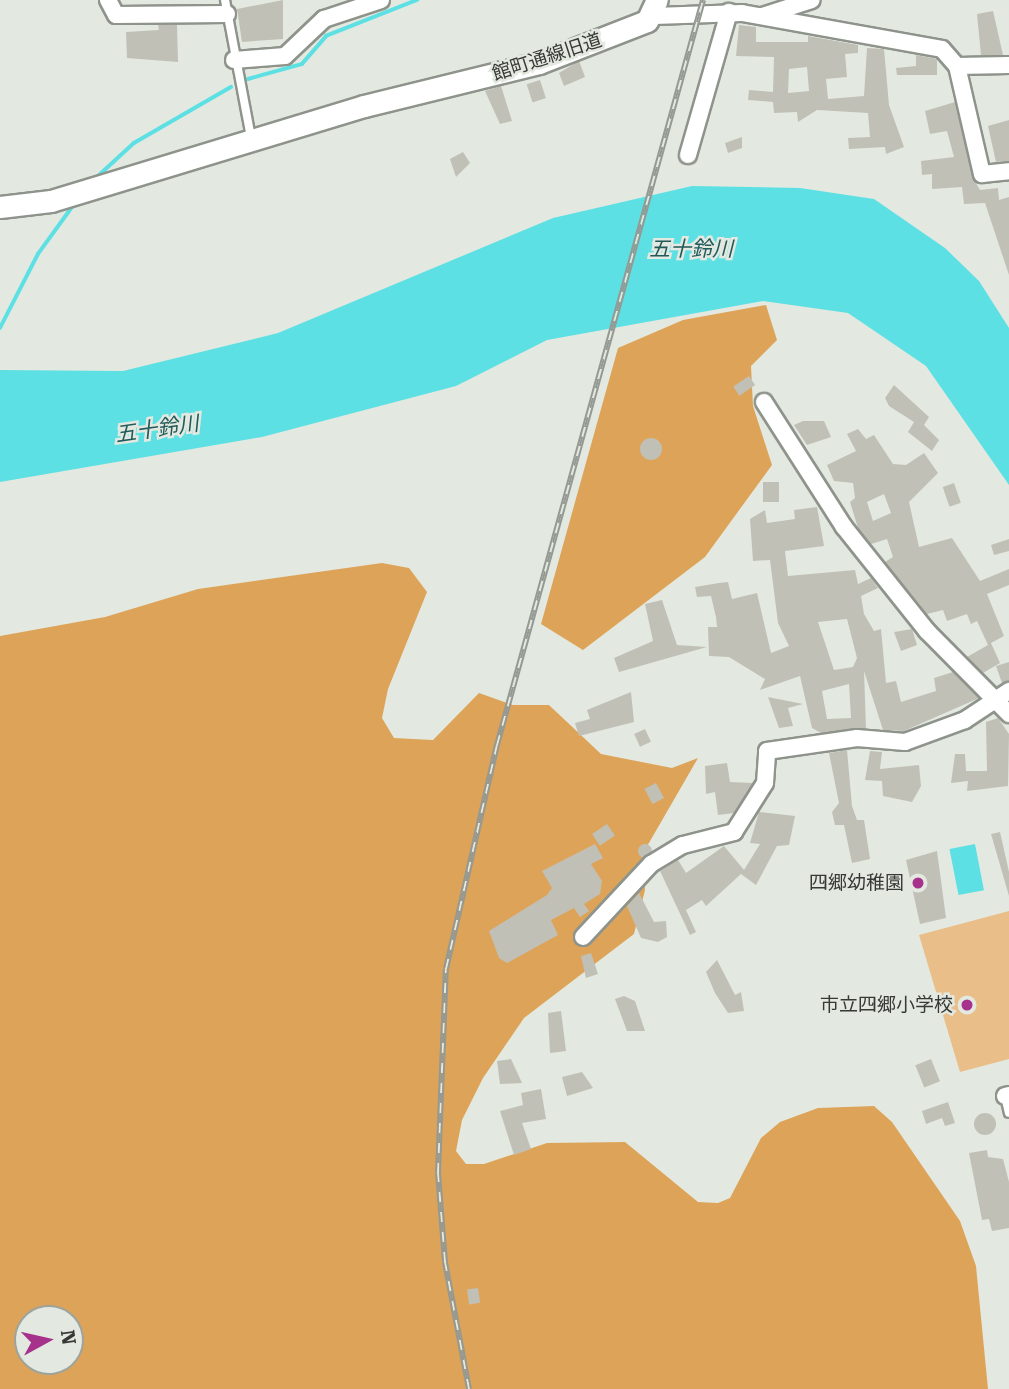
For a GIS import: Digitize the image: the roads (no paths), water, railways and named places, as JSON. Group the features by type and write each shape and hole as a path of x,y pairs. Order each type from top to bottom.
{"street":[{"path":"108,0 116,15 226,7"},
{"path":"234,60 285,56 316,24 381,0"},
{"path":"762,16 812,0"},
{"name":"館町通線旧道","path":"0,207 51,201 364,106 539,63 655,8 762,16 937,48 957,66"},
{"path":"688,155 729,12"},
{"path":"1009,65 957,66 982,174 1009,172"},
{"path":"764,402 844,527 927,631 1002,694 1009,714"},
{"path":"583,937 651,864 683,845 734,832 765,783 767,751 857,738 905,742 965,720 1002,694"}],"lane":[{"path":"226,7 251,142"},
{"path":"1007,1095 1009,1113"}],"water":[{"name":"五十鈴川","path":"692,186 800,188 874,199 945,248 979,281 1009,328 1009,485 926,366 848,313 763,301 547,340 456,386 262,437 0,482 0,370 123,371 278,333 553,218"},
{"path":"975,844 984,890 958,895 949,849"}],"waterway":[{"path":"248,79 302,64 326,36 417,0"},
{"path":"97,177 134,143 231,87"},
{"path":"0,328 38,254 75,203"}],"railway":[{"path":"469,1389 445,1262 438,1173 446,969 497,745 703,0"}],"place":[{"name":"四郷幼稚園","path":"918,883"},
{"name":"市立四郷小学校","path":"967,1005"}]}
